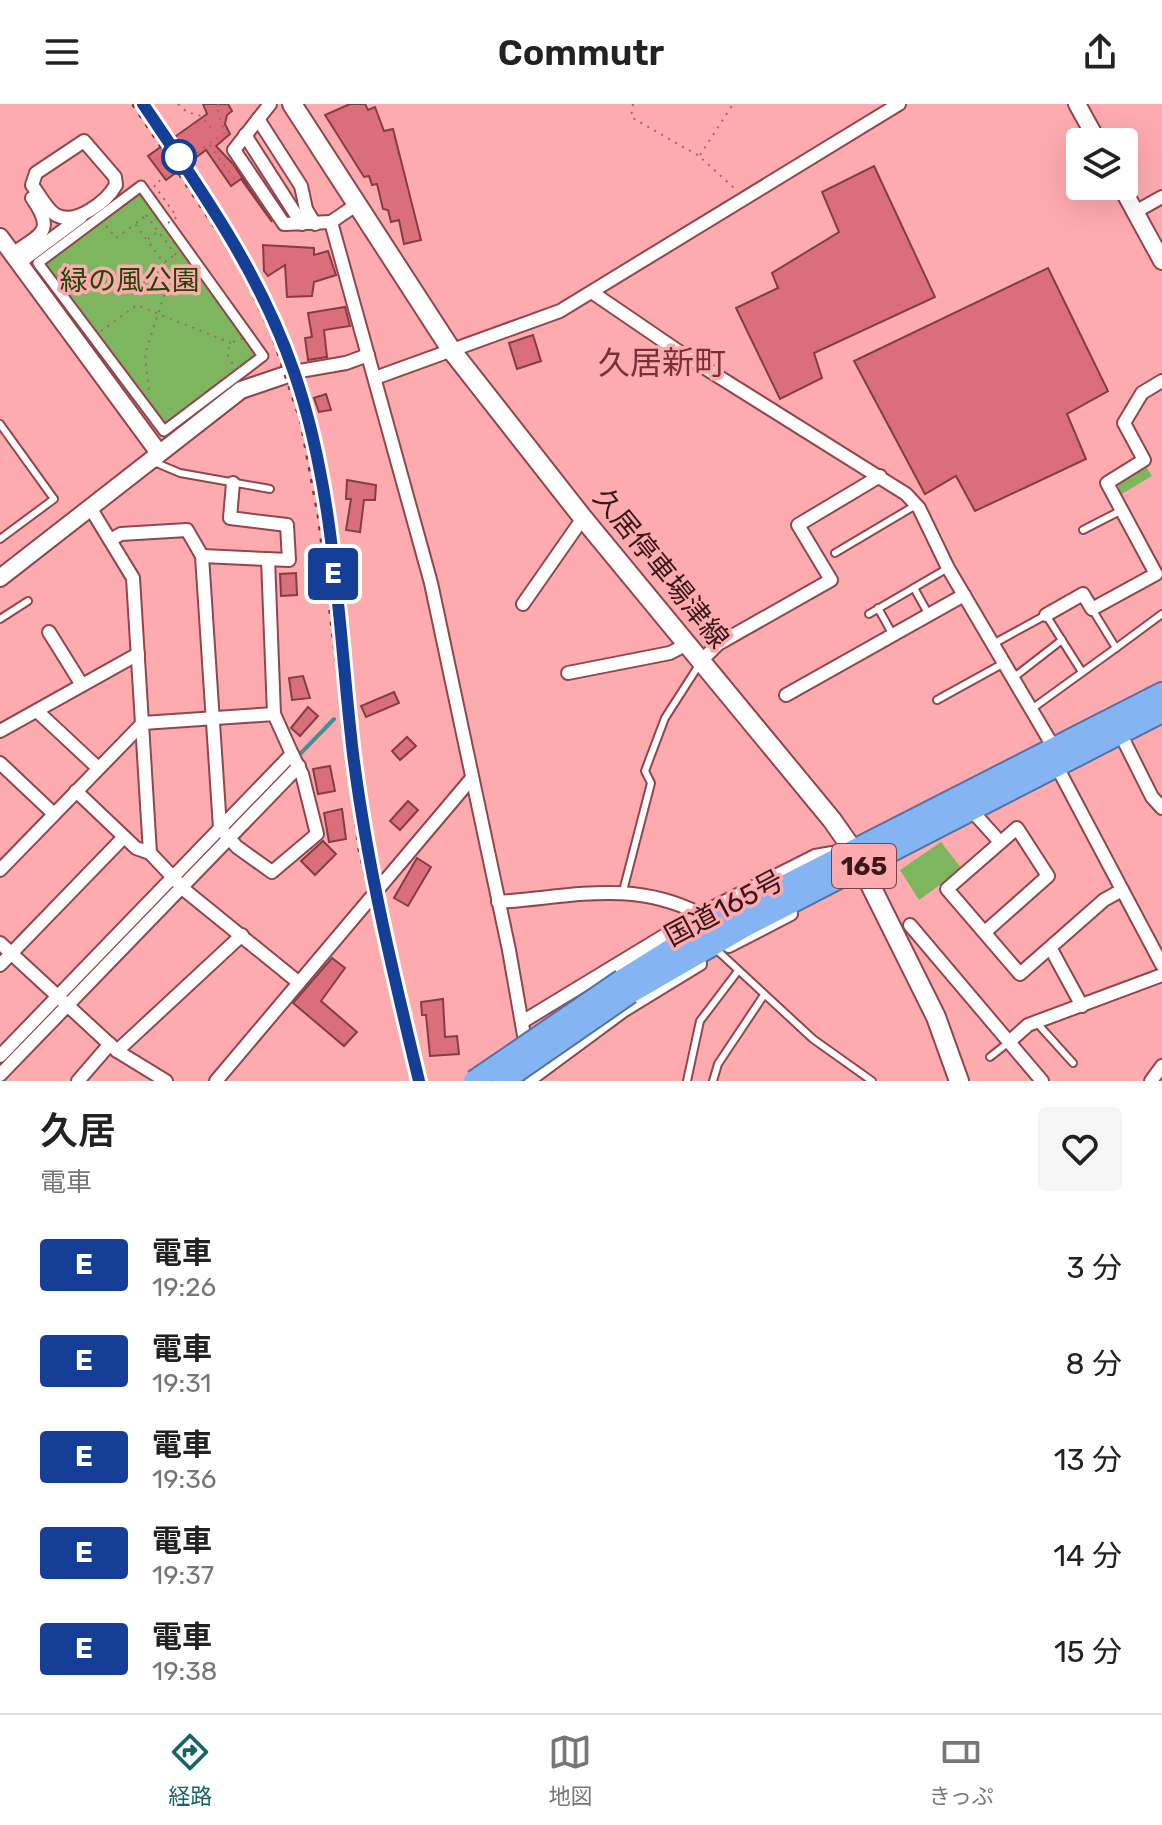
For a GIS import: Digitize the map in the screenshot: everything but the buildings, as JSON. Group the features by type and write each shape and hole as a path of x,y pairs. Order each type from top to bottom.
{"highway":[{"name":"国道165号","path":"859,865 1055,757 1162,693"},
{"name":"国道165号","path":"503,1081 719,919 859,865 978,807 1055,757 1120,733 1162,712"},
{"name":"国道165号","path":"474,1081 626,987"}],"main road":[{"name":"久居停車場津線","path":"292,104 452,351 583,518 832,820 859,865 936,1017 959,1081"}],"street":[{"path":"270,104 234,150 284,224 331,222 356,205"},
{"path":"375,378 535,322 593,293 899,104"},
{"path":"1077,104 1090,128"},
{"path":"258,119 301,186 308,224"},
{"path":"15,259 44,232 46,226 46,218 25,189 26,180 84,141 115,177 111,192 98,212 38,263 164,431 263,356 141,186 98,212 15,259"},
{"path":"36,173 32,185 54,214 68,218 98,212"},
{"path":"1135,212 1162,197"},
{"path":"1129,200 1162,261"},
{"path":"331,222 431,583 498,902 531,1080"},
{"path":"0,237 155,456"},
{"path":"593,293 681,353 880,476 916,505 948,568 1033,708 1162,965"},
{"path":"0,578 241,390 294,372 346,363 368,355"},
{"path":"1046,615 1083,594 1092,609 1156,574 1107,483 1144,460 1124,423 1142,393 1162,382"},
{"path":"701,661 718,644 831,580 798,525 880,476"},
{"path":"202,556 289,560 287,525 230,518 233,483"},
{"path":"91,509 133,578 150,853"},
{"path":"523,604 583,518"},
{"path":"110,540 121,534 187,530 202,556 212,718 224,833 272,872 317,834 295,760 274,714 268,559"},
{"path":"786,695 964,595"},
{"path":"49,632 82,685"},
{"path":"568,673 670,653 687,644"},
{"path":"0,731 138,654"},
{"path":"37,711 98,768"},
{"path":"3,862 143,723 274,714"},
{"path":"1120,733 1152,797 1162,808"},
{"path":"0,1075 62,1001 295,760"},
{"path":"0,763 54,814"},
{"path":"216,1081 472,778"},
{"path":"76,791 124,837 150,853 177,882 298,982"},
{"path":"978,807 1000,842"},
{"path":"985,932 1048,876 1017,828 947,889 1020,974 1104,900 1122,890"},
{"path":"0,965 124,837"},
{"name":"国道165号","path":"522,1022 700,914 815,856 859,865"},
{"name":"国道165号","path":"531,1080 623,1011 859,865"},
{"path":"498,902 623,891 663,897 700,914"},
{"path":"910,925 1042,1081"},
{"path":"78,1081 242,935"},
{"path":"0,943 113,1048 166,1081"},
{"path":"1051,949 1082,1006"},
{"path":"1009,1042 1036,1022 1162,975"},
{"path":"0,1056 62,1001"},
{"path":"1151,1081 1162,1066"}],"lane":[{"path":"0,424 54,499 0,539"},
{"path":"155,456 169,470 270,489"},
{"path":"835,553 916,505"},
{"path":"1083,530 1122,510"},
{"path":"869,614 948,568"},
{"path":"914,588 929,615"},
{"path":"0,619 28,601"},
{"path":"878,608 893,635"},
{"path":"1092,609 1116,648"},
{"path":"1033,708 1162,614"},
{"path":"992,644 1046,615 1082,672"},
{"path":"1013,678 1062,640"},
{"path":"623,891 651,783 645,771 665,718 701,661"},
{"path":"937,700 1004,663"},
{"path":"719,952 813,1039 872,1081"},
{"path":"687,1081 700,1021 738,971"},
{"path":"713,1081 718,1064 764,995"},
{"path":"1036,1022 1073,1063"},
{"path":"990,1057 1009,1042"}],"path":[{"path":"178,104 187,112 201,116 214,132"},
{"path":"147,240 177,217 154,185 225,133 216,106 220,104"},
{"path":"633,104 631,117 699,156 730,181 741,200"},
{"path":"699,156 733,104"},
{"path":"209,144 238,184"},
{"path":"98,212 116,238 156,207"},
{"path":"135,224 164,263 166,290 160,312 150,329 145,354 152,401"},
{"path":"164,263 185,247"},
{"path":"92,337 137,305 231,343"},
{"path":"239,339 251,342 256,354 252,363 243,367 234,365 228,357 231,343 239,339"}],"green space":[{"name":"緑の風公園","path":"141,186 263,356 164,431 38,263"},
{"path":"1146,467 1152,476 1120,495 1118,483"},
{"path":"941,842 962,869 919,900 900,870"}],"waterway":[{"path":"210,847 334,719"},
{"path":"75,989 176,882"}],"railway":[{"path":"133,104 235,257 272,334 301,421 319,518 359,847 412,1081"}],"train":[{"name":"E","path":"143,104 234,240 257,282 294,372 308,419 324,503 362,819 375,892 419,1081"}],"district":[{"name":"久居新町","path":"662,363"}]}
